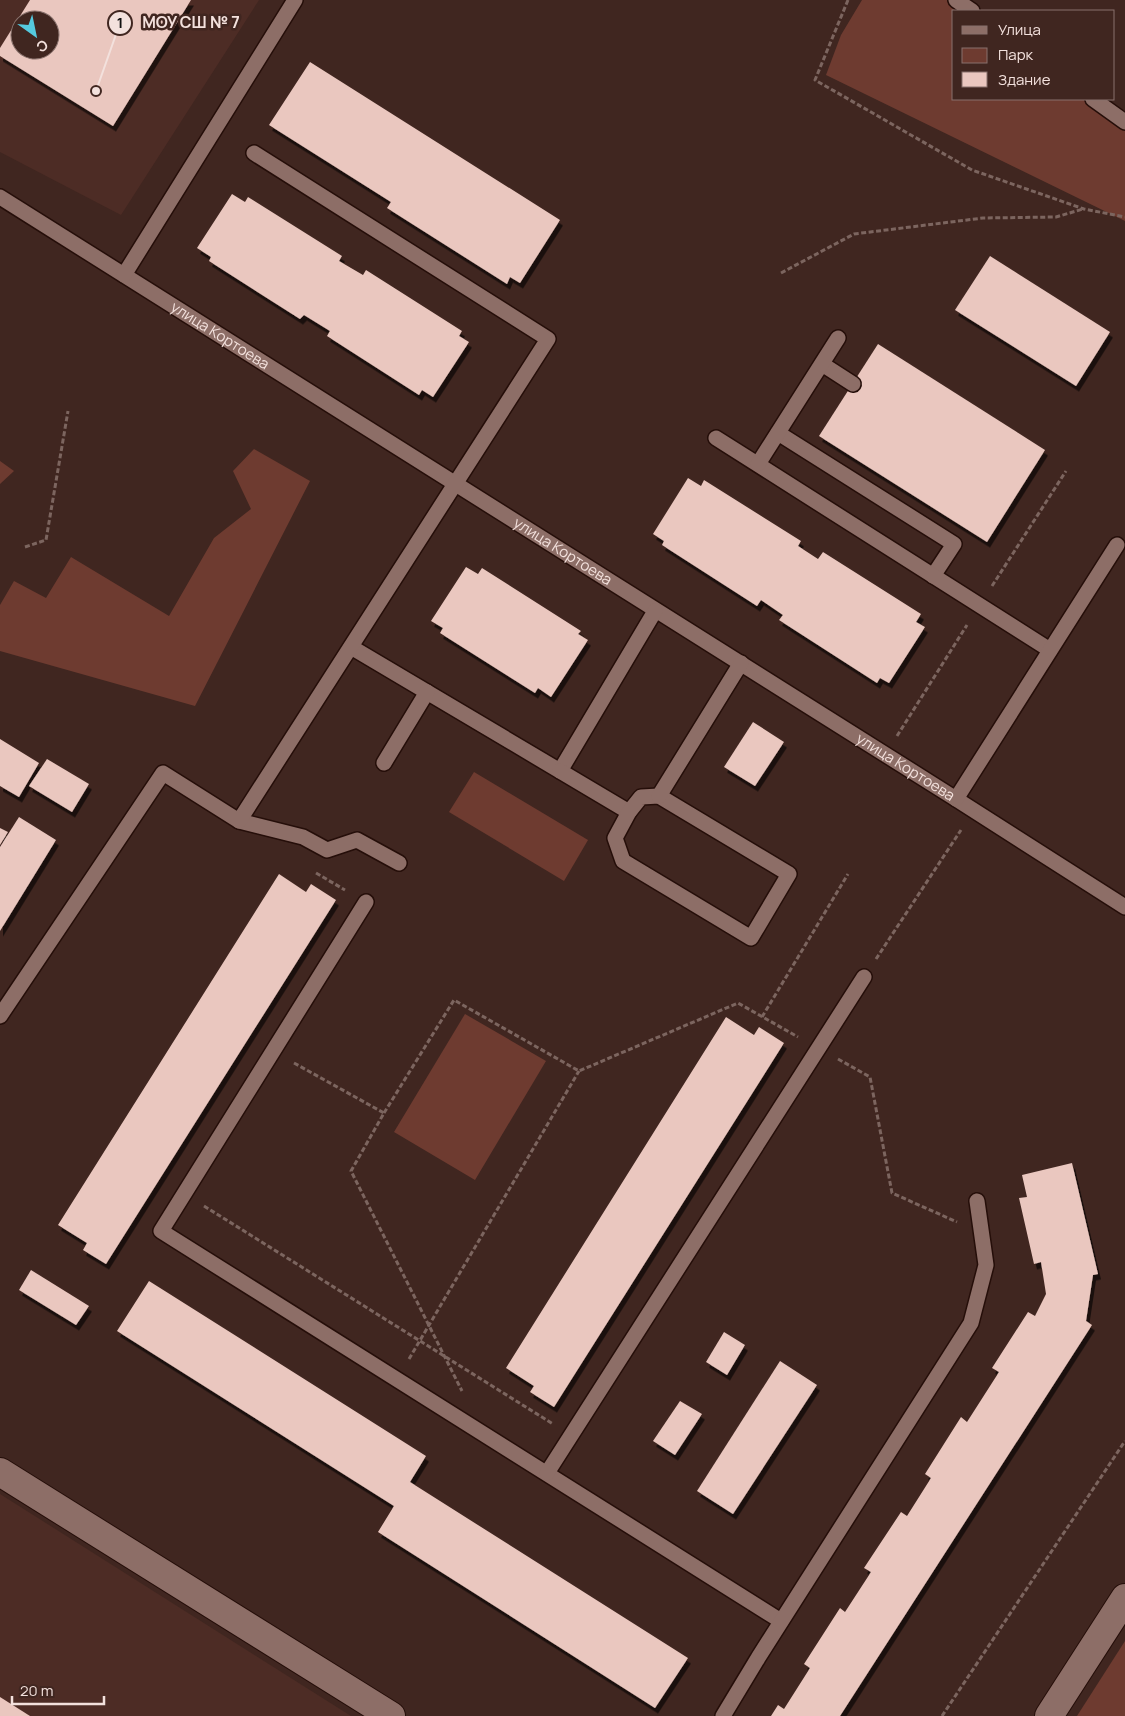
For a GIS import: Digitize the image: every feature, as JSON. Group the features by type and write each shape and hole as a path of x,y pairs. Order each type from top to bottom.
{"street":[{"path":"0,1472 391,1716"},
{"path":"1049,1716 1125,1598"}],"lane":[{"path":"124,275 295,0"},
{"path":"956,0 971,10"},
{"path":"1094,100 1125,122"},
{"path":"239,821 548,339 254,153"},
{"name":"улица Кортоева","path":"0,197 1125,907"},
{"path":"758,464 838,338"},
{"path":"822,364 853,384"},
{"path":"778,433 954,544 933,576"},
{"path":"716,438 1050,650"},
{"path":"956,799 1117,545"},
{"path":"560,771 655,611"},
{"path":"351,647 629,812"},
{"path":"659,796 741,663"},
{"path":"384,763 427,692"},
{"path":"0,1016 163,773 239,821 303,837 327,850 357,840 399,863"},
{"path":"659,796 790,874 751,938 623,861 615,838 629,812 642,797 659,796"},
{"path":"366,902 161,1231 781,1621"},
{"path":"547,1473 864,977"},
{"path":"723,1716 781,1621 971,1323 986,1265 977,1201"}],"path":[{"path":"848,0 815,80 972,170 1084,209 1125,216"},
{"path":"781,273 854,234 983,218 1056,217 1084,209"},
{"path":"26,547 46,540 68,411"},
{"path":"864,977 973,811"},
{"path":"762,1017 848,874"},
{"path":"462,1392 351,1172 454,1000 578,1071"},
{"path":"397,1379 578,1071 738,1003 870,1077 892,1193 981,1232"},
{"path":"274,1051 384,1114"},
{"path":"184,1194 571,1436"},
{"path":"942,1716 1125,1441"}],"shaded area":[{"path":"0,0 259,0 121,215 0,152"},
{"path":"0,1494 351,1716 0,1716"}],"green space":[{"path":"862,0 948,0 962,10 952,10 952,100 1086,100 1125,127 1125,221 826,75 841,35"},
{"path":"254,449 310,481 195,706 0,651 0,605 14,581 46,598 71,557 169,616 214,538 251,509 233,471"},
{"path":"0,461 14,471 0,484"},
{"path":"474,772 588,840 564,881 449,812"},
{"path":"465,1014 546,1061 475,1180 394,1132"},
{"path":"1125,1641 1125,1716 1077,1716"}],"building":[{"path":"30,0 191,0 113,126 0,56 0,48 10,32 10,60 60,60 60,10 24,10"},
{"path":"310,62 560,220 520,283 510,277 507,284 387,208 391,202 269,125"},
{"path":"232,194 245,202 248,197 342,256 339,261 363,275 366,270 462,331 459,336 469,342 433,397 422,390 419,395 327,336 330,331 304,315 300,319 209,261 211,257 197,248"},
{"path":"990,256 1110,332 1076,386 955,310"},
{"path":"878,344 1045,450 987,542 819,436"},
{"path":"688,478 701,486 704,480 801,541 798,546 818,559 823,552 921,614 916,622 925,627 889,683 880,678 877,683 779,620 783,615 761,600 757,606 662,545 664,541 653,534"},
{"path":"466,567 478,574 482,568 581,631 578,634 588,640 551,697 538,688 535,693 440,633 443,628 431,621"},
{"path":"753,722 784,742 755,786 724,767"},
{"path":"0,739 39,763 19,797 0,786"},
{"path":"47,759 89,784 72,812 29,786"},
{"path":"19,817 56,840 0,931 0,847"},
{"path":"0,828 8,832 0,845"},
{"path":"279,874 306,892 311,884 336,900 106,1264 83,1250 87,1243 58,1225"},
{"path":"726,1017 754,1035 759,1027 784,1043 554,1407 530,1392 534,1386 506,1368"},
{"path":"1072,1163 1098,1274 1093,1275 1086,1321 1092,1325 840,1716 771,1716 778,1705 784,1709 810,1668 804,1664 840,1608 845,1612 871,1572 864,1568 901,1512 907,1516 931,1478 925,1474 961,1417 967,1422 999,1372 992,1368 1028,1312 1035,1316 1046,1294 1041,1262 1034,1264 1019,1198 1027,1197 1022,1175"},
{"path":"31,1270 89,1306 76,1325 19,1290"},
{"path":"149,1281 426,1456 410,1482 688,1658 655,1708 378,1532 394,1506 117,1331"},
{"path":"724,1332 745,1345 727,1375 706,1362"},
{"path":"780,1361 817,1385 733,1514 697,1491"},
{"path":"680,1401 702,1414 675,1455 653,1441"},
{"path":"0,1697 30,1716 0,1716"}],"place":[{"name":"МОУ СШ № 7","path":"96,91"}]}
